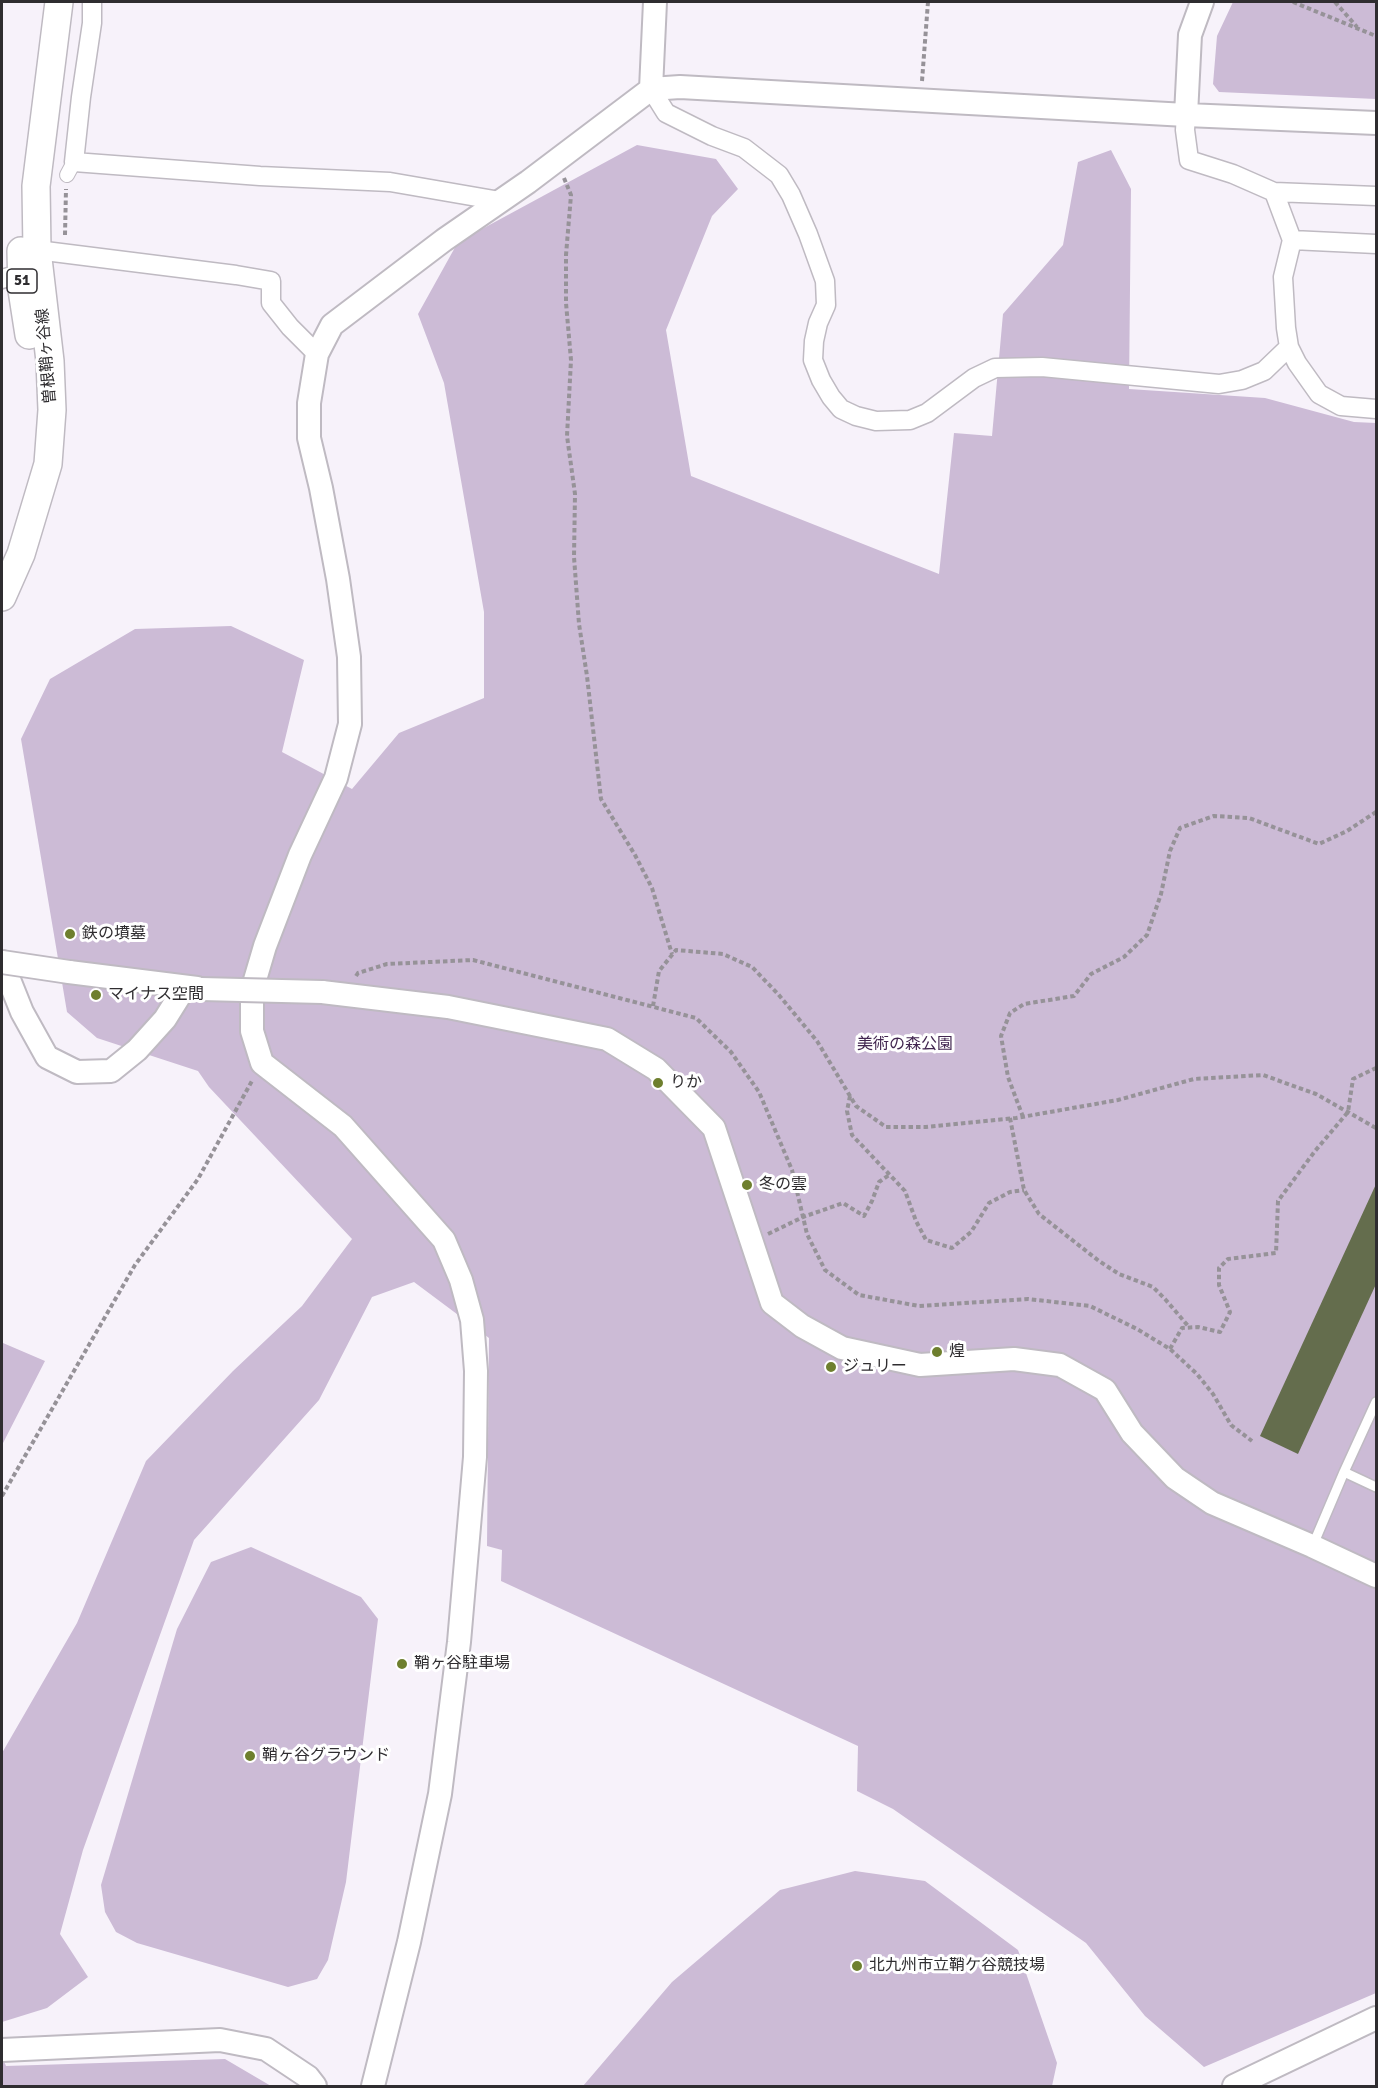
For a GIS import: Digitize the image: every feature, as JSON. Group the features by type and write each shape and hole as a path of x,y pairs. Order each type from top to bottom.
{"main road":[{"name":"曽根鞘ヶ谷線","path":"2,597 21,554 48,464 52,410 50,361 25,267 19,222 25,133 41,47 44,2"},
{"name":"曽根鞘ヶ谷線","path":"2,556 31,460 35,408 33,360 22,290 59,2"}],"street":[{"path":"92,2 92,23 70,169 390,182 500,201"},
{"path":"655,2 651,89 666,113 712,136 744,148 779,175 808,234 825,281 826,305 818,323 813,360 821,380 841,409 876,421 910,420 927,413 974,378 995,368 1042,367 1220,384 1242,380 1264,371 1289,347"},
{"path":"1202,2 1190,35 1185,130 1189,160 1233,174 1274,192 1377,196"},
{"path":"373,2086 409,1942 442,1782 459,1642 475,1457 476,1371 472,1320 461,1280 444,1240 343,1126 262,1063 252,1031 252,990 265,946 296,865 336,778 350,724 349,657 340,590 309,438 309,403 317,354 332,325 444,240 557,161 651,89 680,87 1186,115 1377,123"},
{"path":"1274,192 1292,240 1283,277 1289,347 1297,363 1319,394 1341,406 1377,409"},
{"path":"1292,240 1377,244"},
{"path":"25,267 64,254 272,281 271,303 290,327 317,354"},
{"path":"2,962 193,988 334,994 448,1007 607,1039 656,1069 714,1128 772,1303 802,1326 843,1348 920,1365 1014,1359 1060,1365 1105,1390 1132,1433 1175,1478 1212,1503 1377,1576"},
{"path":"2,962 22,1012 47,1057 77,1072 111,1071 137,1050 193,988"},
{"path":"1234,2086 1377,2018"},
{"path":"2,2050 220,2040 266,2049 308,2077 315,2086"}],"lane":[{"path":"1312,1546 1377,1402"},
{"path":"1344,1472 1377,1486"}],"path":[{"path":"922,81 928,2"},
{"path":"1293,2 1377,36"},
{"path":"1335,2 1359,30"},
{"path":"557,161 571,195 566,255 566,303 571,360 567,436 575,494 574,557 579,624 601,799 652,888 672,955"},
{"path":"64,254 70,169"},
{"path":"1023,1116 1008,1077 1001,1036 1010,1013 1024,1004 1074,996 1091,974 1124,957 1147,935 1161,894 1170,851 1180,828 1214,816 1249,818 1320,844 1347,831 1377,812"},
{"path":"653,1006 659,971 676,950 723,954 753,967 817,1041 856,1106 886,1127 926,1127 1010,1118 1118,1101 1194,1079 1263,1075 1316,1094 1377,1128"},
{"path":"334,994 358,973 387,964 473,960 696,1018 731,1052 759,1092 792,1170 807,1234 825,1270 859,1295 919,1306 1028,1299 1090,1306 1170,1348 1197,1374 1213,1394 1230,1425 1252,1441"},
{"path":"2,1496 135,1265 198,1179 262,1063"},
{"path":"1170,1348 1182,1328 1198,1327 1220,1332 1230,1312 1219,1285 1219,1268 1228,1259 1276,1253 1278,1200 1348,1112 1353,1079 1377,1068"},
{"path":"850,1096 847,1111 852,1135 905,1191 926,1240 952,1248 971,1232 989,1203 1010,1192 1024,1190"},
{"path":"1010,1118 1024,1190 1039,1214 1119,1274 1153,1287 1189,1327"},
{"path":"752,1242 803,1217 843,1203 864,1216 879,1182 889,1175"}],"green space":[{"path":"1233,2 1376,2 1376,99 1219,92 1213,84 1217,36"},
{"name":"美術の森公園","path":"637,145 716,159 738,189 712,216 666,330 691,476 939,574 954,433 992,436 1003,314 1063,245 1078,162 1111,150 1131,189 1129,389 1265,398 1354,422 1376,423 1376,1993 1204,2067 1145,2016 1086,1943 893,1809 857,1791 858,1746 501,1581 502,1550 487,1546 489,1338 414,1282 372,1297 319,1400 194,1540 83,1850 60,1934 88,1977 47,2008 2,2022 2,1753 77,1623 146,1461 233,1371 302,1306 352,1239 209,1087 198,1071 97,1038 67,1012 21,739 50,679 135,629 231,626 304,660 282,752 352,789 399,733 484,698 484,612 444,383 418,314 458,242"},
{"path":"3,1343 45,1361 2,1445 2,1346"},
{"name":"鞘ヶ谷グラウンド","path":"251,1547 361,1597 378,1619 346,1882 328,1960 317,1979 288,1987 137,1943 116,1932 105,1912 101,1885 177,1629 211,1562"},
{"name":"北九州市立鞘ケ谷競技場","path":"855,1871 925,1881 1018,1950 1057,2063 1052,2086 583,2086 672,1982 780,1890"},
{"path":"2,2057 6,2066 225,2059 271,2086 2,2086"}],"building":[{"path":"1377,1182 1377,1282 1298,1454 1260,1436"}],"place":[{"name":"鉄の墳墓","path":"70,934"},
{"name":"マイナス空間","path":"96,995"},
{"name":"りか","path":"658,1083"},
{"name":"冬の雲","path":"747,1185"},
{"name":"煌","path":"937,1352"},
{"name":"ジュリー","path":"831,1367"},
{"name":"鞘ヶ谷駐車場","path":"402,1664"},
{"name":"鞘ヶ谷グラウンド","path":"250,1756"},
{"name":"北九州市立鞘ケ谷競技場","path":"857,1966"}]}
